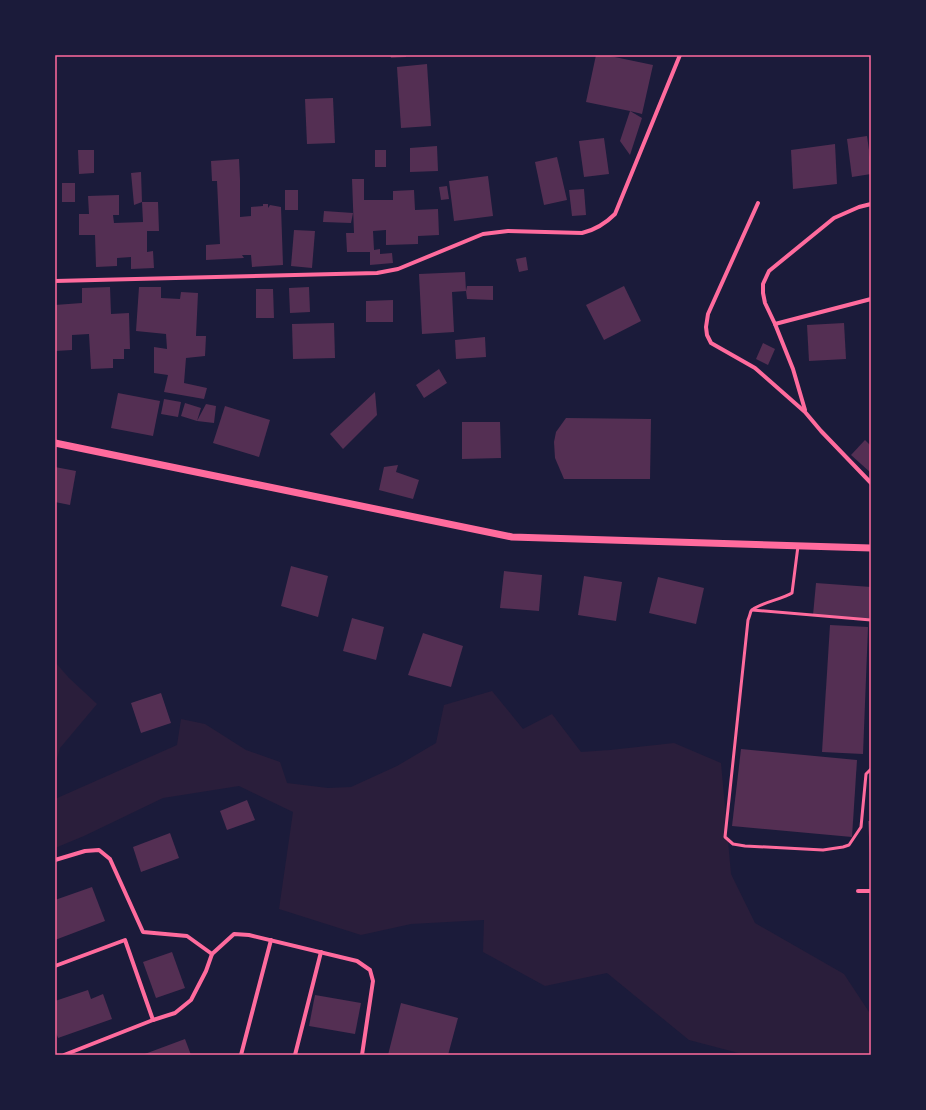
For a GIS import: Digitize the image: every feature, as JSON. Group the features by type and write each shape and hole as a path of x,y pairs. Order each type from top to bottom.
{"street":[{"path":"55,281 377,273 398,269 483,234 508,231 582,233 593,231 607,222 615,214 680,55"},
{"path":"758,203 708,314 706,335 711,343 755,368 805,412 821,431 871,483"},
{"path":"805,412 793,369 765,303 763,293 764,284 769,270 834,218 859,207 871,204"},
{"path":"775,324 871,299"},
{"path":"55,443 512,537 871,548"},
{"path":"55,860 85,850 99,850 110,859 143,932 187,936 212,954"},
{"path":"858,891 871,891"},
{"path":"64,1055 174,1013 191,1000 206,971 212,954 234,934 249,935 357,961 370,970 373,981 362,1055"},
{"path":"55,966 125,940 153,1020"},
{"path":"241,1055 271,940"},
{"path":"295,1055 321,952"}],"lane":[{"path":"798,546 792,593 756,606 752,610 748,620 725,837 733,844 745,846 823,850 849,845 861,827 866,774 871,769"},
{"path":"752,610 871,620"}],"shaded area":[{"path":"55,662 69,678 97,704 60,748 55,766"},
{"path":"492,691 523,729 552,714 581,752 674,743 721,763 731,874 755,923 844,974 871,1015 871,1055 746,1055 689,1040 607,973 545,986 483,952 484,920 411,924 361,935 279,909 293,812 239,786 163,798 84,836 55,848 55,799 177,745 181,719 205,724 246,750 280,762 287,783 328,788 351,787 397,766 436,743 444,705"}],"building":[{"path":"390,55 406,55 406,57 391,58"},
{"path":"596,55 605,55 653,65 642,114 586,102"},
{"path":"427,64 431,126 401,128 397,67"},
{"path":"333,98 335,143 307,144 305,99"},
{"path":"630,111 642,118 630,155 620,141"},
{"path":"867,136 871,174 852,177 847,139"},
{"path":"604,138 609,174 584,177 579,141"},
{"path":"835,144 837,184 793,189 791,150"},
{"path":"437,146 438,171 410,172 410,148"},
{"path":"78,150 94,150 94,173 79,174"},
{"path":"375,150 386,150 386,167 375,167"},
{"path":"557,157 567,200 544,205 535,162"},
{"path":"239,159 240,217 251,216 251,207 263,206 263,204 268,204 268,208 270,205 281,207 283,265 252,267 251,255 242,255 244,258 206,260 206,245 220,244 217,181 212,181 211,161"},
{"path":"141,172 142,202 134,205 131,173"},
{"path":"488,176 493,216 454,221 449,181"},
{"path":"352,179 364,179 364,200 393,200 393,191 414,190 415,210 438,209 439,235 418,236 418,244 386,245 386,230 373,231 374,250 380,249 380,254 392,253 393,263 370,265 370,252 347,252 346,233 354,233"},
{"path":"62,183 75,183 75,202 62,202"},
{"path":"447,186 449,199 441,200 439,187"},
{"path":"584,189 586,215 572,216 569,190"},
{"path":"285,190 298,190 298,210 285,210"},
{"path":"119,195 119,215 113,215 114,223 143,222 142,202 158,202 159,231 147,231 147,252 153,251 154,268 131,269 131,257 117,258 117,266 96,267 95,235 79,235 79,214 89,214 88,196"},
{"path":"324,211 353,213 351,223 323,222"},
{"path":"294,230 315,231 312,268 291,266"},
{"path":"526,257 528,270 519,272 516,259"},
{"path":"465,272 466,291 452,292 454,332 422,334 419,274"},
{"path":"467,286 493,286 493,300 467,299"},
{"path":"624,286 641,321 604,340 586,305"},
{"path":"110,287 111,314 129,313 130,349 124,349 124,359 113,359 113,368 91,369 89,334 72,335 72,350 55,351 55,305 82,303 82,288"},
{"path":"139,287 161,287 161,298 180,299 181,292 198,293 196,336 206,336 205,356 186,358 184,383 207,388 204,399 164,392 168,375 154,373 154,347 167,349 166,334 136,331"},
{"path":"309,287 310,312 290,313 289,288"},
{"path":"256,289 273,289 274,318 256,318"},
{"path":"393,300 393,322 366,322 366,301"},
{"path":"334,323 335,358 293,359 292,324"},
{"path":"844,323 846,359 809,361 807,325"},
{"path":"485,337 486,357 456,359 455,340"},
{"path":"763,343 775,349 768,365 756,359"},
{"path":"439,369 447,383 424,398 416,385"},
{"path":"375,392 377,415 343,449 330,434"},
{"path":"118,393 160,401 153,436 111,428"},
{"path":"164,399 181,402 178,417 161,414"},
{"path":"185,403 201,408 197,421 181,416"},
{"path":"206,404 216,406 214,423 197,421"},
{"path":"225,406 270,420 259,457 213,443"},
{"path":"566,418 651,419 650,479 564,479 555,458 554,442 556,432"},
{"path":"462,422 500,422 501,458 462,459"},
{"path":"865,440 871,446 871,473 851,455"},
{"path":"398,465 396,472 419,480 413,499 379,490 384,467"},
{"path":"55,467 76,471 70,505 55,502"},
{"path":"291,566 328,576 318,617 281,606"},
{"path":"504,571 542,575 539,611 500,608"},
{"path":"584,576 622,582 616,621 578,615"},
{"path":"658,577 704,588 696,624 649,613"},
{"path":"816,583 871,587 869,620 813,615"},
{"path":"352,618 384,627 376,660 343,651"},
{"path":"830,625 868,627 863,754 822,752"},
{"path":"423,633 463,646 451,687 408,675"},
{"path":"161,693 171,723 141,733 131,703"},
{"path":"741,749 857,760 852,837 732,826"},
{"path":"247,800 255,820 227,830 220,811"},
{"path":"868,821 871,821 871,853 870,853"},
{"path":"170,833 179,858 141,872 133,847"},
{"path":"92,887 105,921 55,940 55,900"},
{"path":"172,952 185,988 156,998 143,962"},
{"path":"88,990 91,999 103,994 112,1019 58,1038 55,1030 55,1001"},
{"path":"315,995 361,1003 355,1034 309,1026"},
{"path":"401,1003 458,1018 448,1055 388,1055"},
{"path":"185,1039 191,1055 142,1055"}]}
